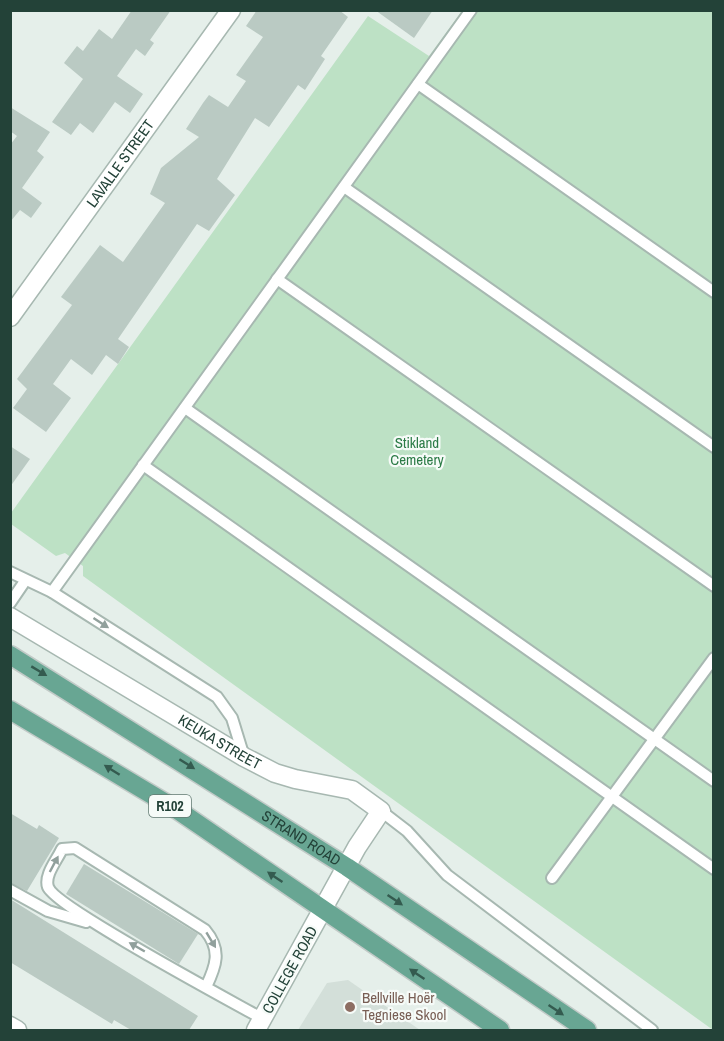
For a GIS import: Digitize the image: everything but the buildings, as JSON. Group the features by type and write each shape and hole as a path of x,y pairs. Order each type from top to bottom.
{"main road":[{"name":"STRAND ROAD","path":"10,655 346,867 587,1030"},
{"name":"R102","path":"10,710 179,811 500,1030"}],"street":[{"name":"LAVALLE STREET","path":"10,317 231,10"},
{"name":"KEUKA STREET","path":"10,617 244,757 275,773 352,790 381,811"},
{"path":"346,867 381,811"},
{"name":"COLLEGE ROAD","path":"259,1025 346,867"},
{"path":"10,1026 17,1030"}],"lane":[{"path":"52,592 471,10"},
{"path":"418,84 714,292"},
{"path":"344,187 714,447"},
{"path":"277,279 714,586"},
{"path":"185,408 714,781"},
{"path":"143,465 714,869"},
{"path":"10,572 52,592 217,697 232,718 244,757"},
{"path":"10,603 25,580"},
{"path":"552,878 714,658"},
{"path":"381,811 407,831 447,875 652,1030"},
{"path":"206,987 217,957 212,938 205,930 83,852 75,848 65,848 50,872 48,889 89,922 206,987 259,1025"},
{"path":"10,890 55,914 89,922"}],"shaded area":[{"name":"Bellville Hoër Tegniese Skool","path":"348,980 420,1030 298,1030 327,983"}],"green space":[{"name":"Stikland Cemetery","path":"462,11 713,11 713,1030 83,576 83,566 65,553 56,556 11,524 11,513 368,16 429,56"}],"place":[{"name":"Bellville Hoër Tegniese Skool","path":"350,1007"}]}
